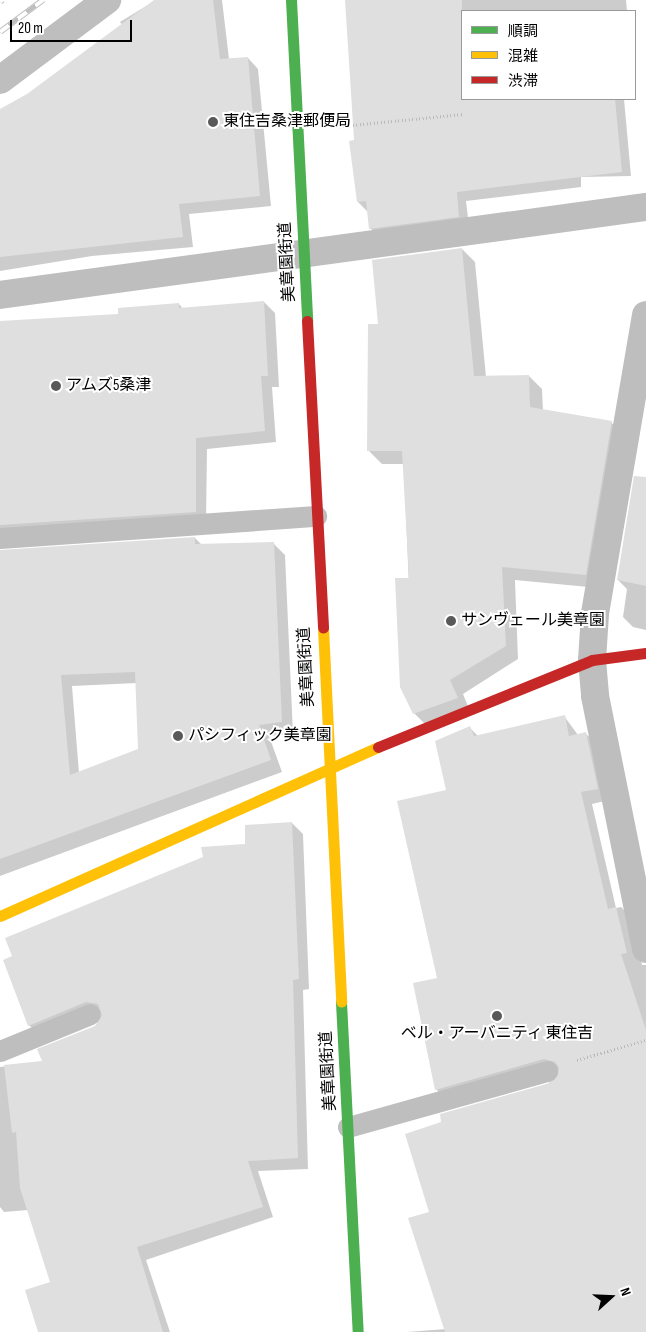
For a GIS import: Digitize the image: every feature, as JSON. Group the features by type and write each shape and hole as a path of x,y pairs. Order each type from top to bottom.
{"street":[{"path":"0,80 108,0"},
{"name":"美章園街道","path":"291,0 328,768 358,1332"},
{"path":"0,295 646,207"},
{"path":"646,314 595,614 592,660 595,696 646,949"},
{"path":"0,916 328,768 592,660 646,653"}],"lane":[{"path":"0,538 316,516"},
{"path":"0,1051 90,1014"},
{"path":"348,1127 547,1071"}],"path":[{"path":"298,131 463,114"},
{"path":"547,1071 646,1040"}],"building":[{"path":"154,0 213,0 220,59 248,57 260,196 179,204 183,237 0,257 0,109 27,94"},
{"path":"345,0 462,0 461,100 615,100 622,172 457,192 459,217 369,229 366,201 357,202 349,141 354,140"},
{"path":"462,248 474,376 529,375 530,407 612,421 586,575 502,567 506,646 450,680 458,698 413,714 400,687 395,578 409,578 402,451 367,451 368,324 378,324 372,260"},
{"path":"264,301 268,376 261,376 265,431 196,438 196,512 0,525 0,321 118,314 118,308 179,303 179,308"},
{"path":"634,476 646,477 646,586 617,580"},
{"path":"195,537 195,544 274,542 282,722 259,725 271,760 0,859 0,550","holes":["135,672 138,749 70,775 61,675"]},
{"path":"565,715 569,736 586,732 598,789 581,792 608,909 616,907 627,953 621,954 646,1030 646,1332 445,1332 408,1218 429,1212 405,1134 441,1122 440,1114 550,1083 559,1068 555,1062 544,1059 435,1090 413,983 437,978 397,801 446,790 435,741 470,726 474,736"},
{"path":"292,822 299,979 293,980 298,1158 248,1161 263,1207 137,1247 163,1332 38,1332 25,1290 50,1282 20,1188 16,1132 12,1133 4,1065 42,1061 37,1049 95,1026 102,1015 98,1004 86,1002 28,1026 3,960 12,956 5,938 203,857 201,847 245,844 245,825"}],"railway":[{"path":"0,32 43,0"}],"traffic: fast":[{"path":"291,0 307,321"},
{"path":"341,1002 358,1332"}],"traffic: slow":[{"path":"323,628 341,1002"},
{"path":"0,916 378,747"}],"traffic: jam":[{"path":"307,321 323,628"},
{"path":"378,747 592,660 646,653"}],"place":[{"name":"東住吉桑津郵便局","path":"213,122"},
{"name":"アムズ5桑津","path":"56,386"},
{"name":"サンヴェール美章園","path":"451,621"},
{"name":"パシフィック美章園","path":"178,736"},
{"name":"ベル・アーバニティ 東住吉","path":"497,1016"}]}
